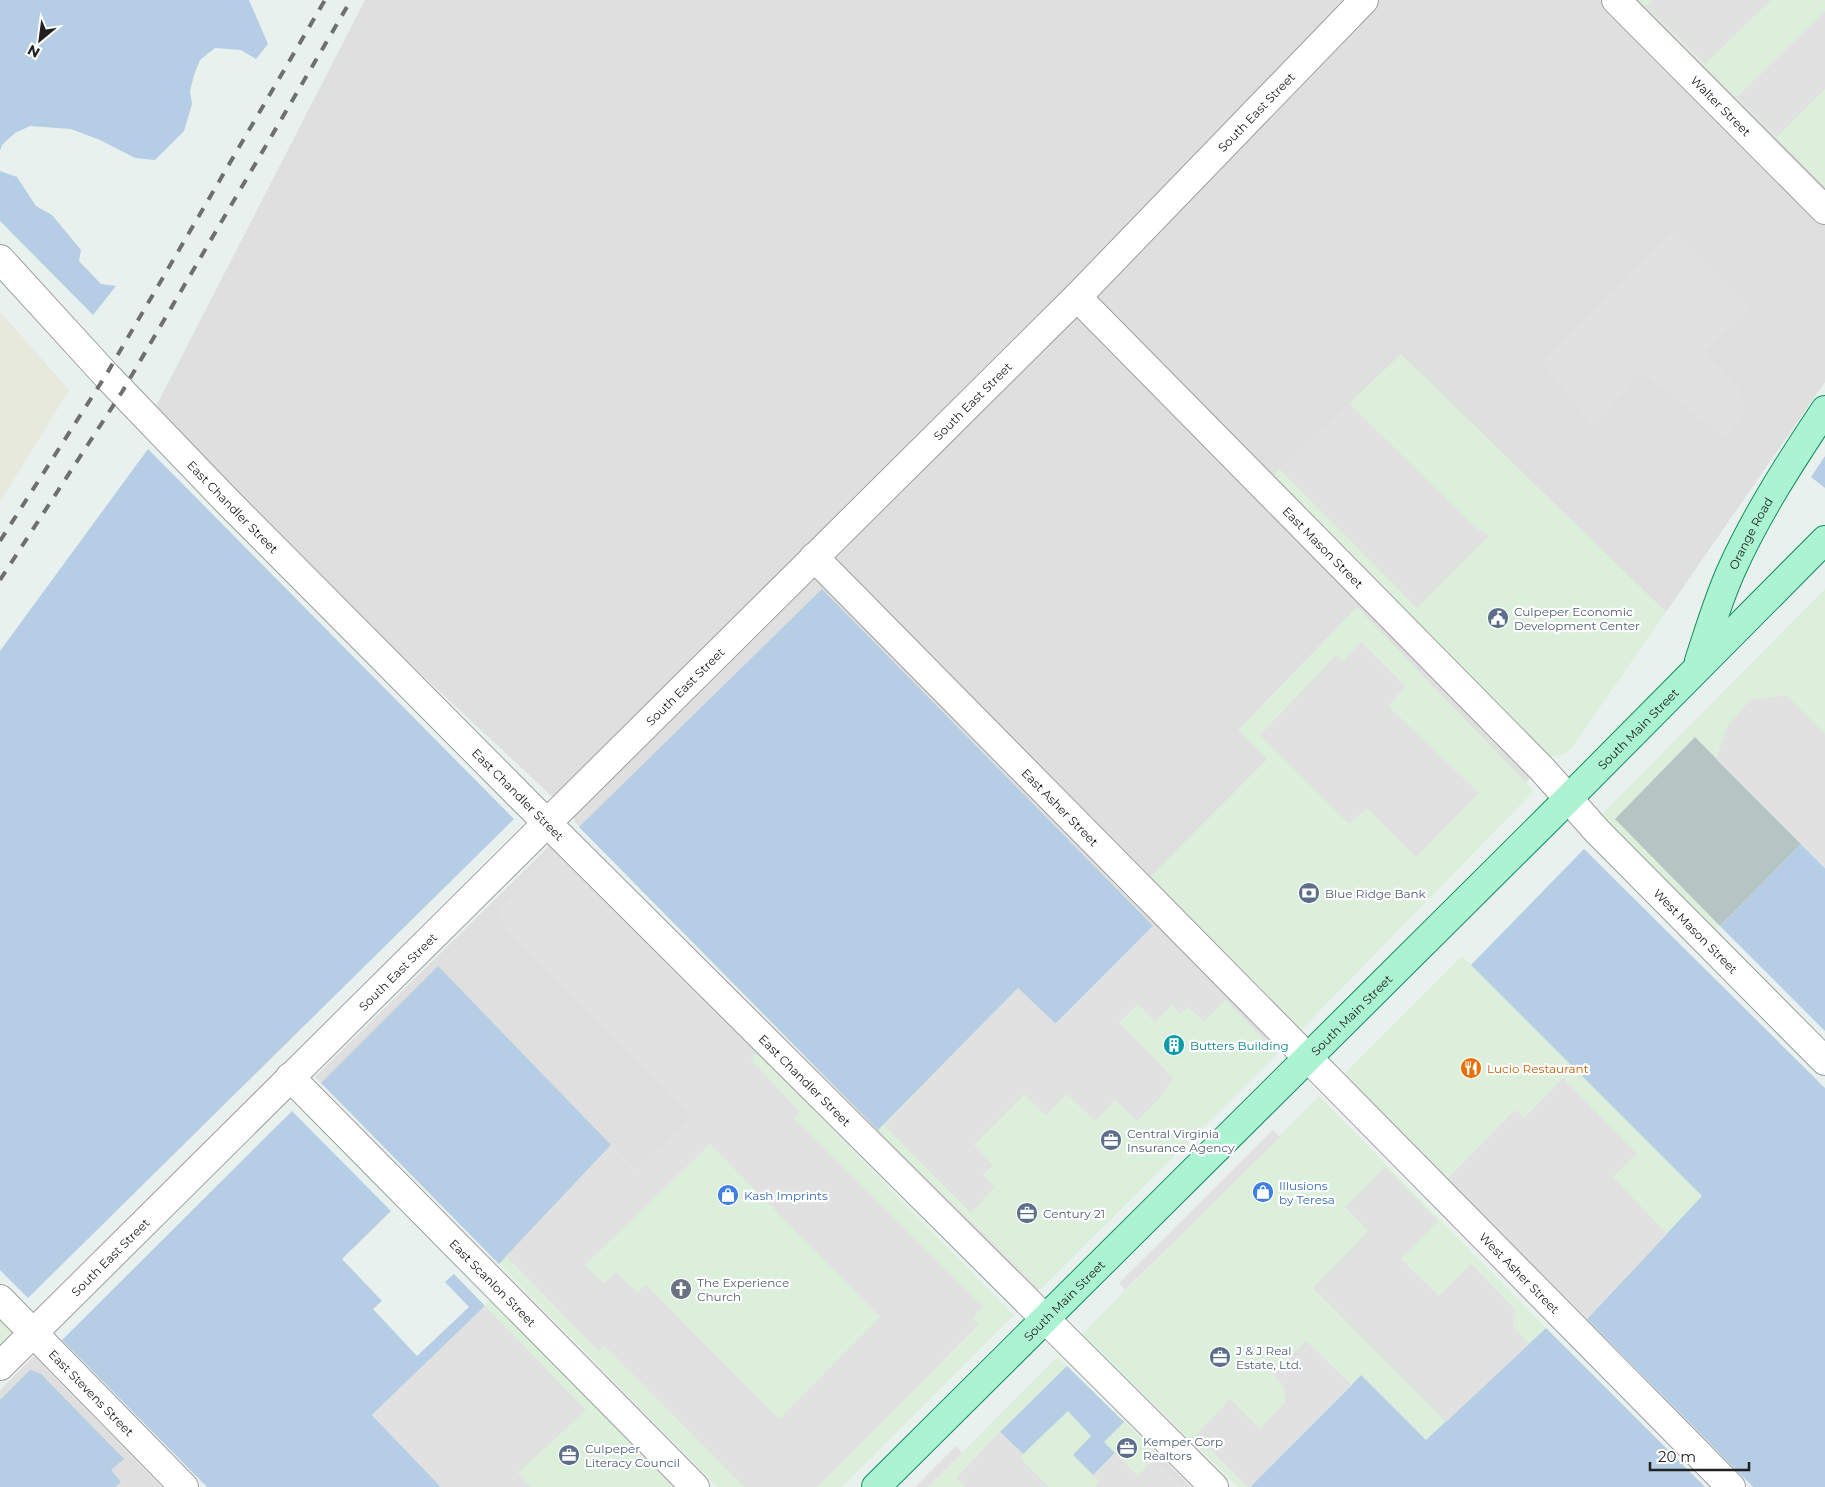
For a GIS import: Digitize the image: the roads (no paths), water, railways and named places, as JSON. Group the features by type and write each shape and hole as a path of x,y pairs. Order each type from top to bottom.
{"main road":[{"name":"Orange Road","path":"1697,668 1724,590 1746,542 1795,455 1825,410"},
{"name":"South Main Street","path":"876,1487 1824,543"}],"street":[{"name":"South East Street","path":"0,1366 1077,297 1364,0"},
{"name":"Walter Street","path":"1616,0 1825,210"},
{"name":"East Chandler Street","path":"0,259 106,375 226,500 546,822 1214,1487"},
{"name":"East Mason Street","path":"1077,297 1542,769 1568,799"},
{"name":"East Asher Street","path":"814,557 1308,1058"},
{"name":"West Mason Street","path":"1568,799 1597,831 1825,1061"},
{"name":"West Asher Street","path":"1308,1058 1731,1487"},
{"name":"East Scanlon Street","path":"290,1077 695,1487"},
{"name":"East Stevens Street","path":"0,1299 184,1487"}],"railway":[{"path":"0,541 106,375 325,0"},
{"path":"0,580 122,392 351,0"}],"place":[{"name":"Culpeper Economic Development Center","path":"1498,618"},
{"name":"Blue Ridge Bank","path":"1309,893"},
{"name":"Butters Building","path":"1174,1045"},
{"name":"Lucio Restaurant","path":"1471,1068"},
{"name":"Central Virginia Insurance Agency","path":"1111,1140"},
{"name":"Illusions by Teresa","path":"1263,1192"},
{"name":"Kash Imprints","path":"728,1195"},
{"name":"Century 21","path":"1027,1213"},
{"name":"The Experience Church","path":"681,1289"},
{"name":"J & J Real Estate, Ltd.","path":"1220,1357"},
{"name":"Kemper Corp Realtors","path":"1127,1448"},
{"name":"Culpeper Literacy Council","path":"569,1455"}]}
